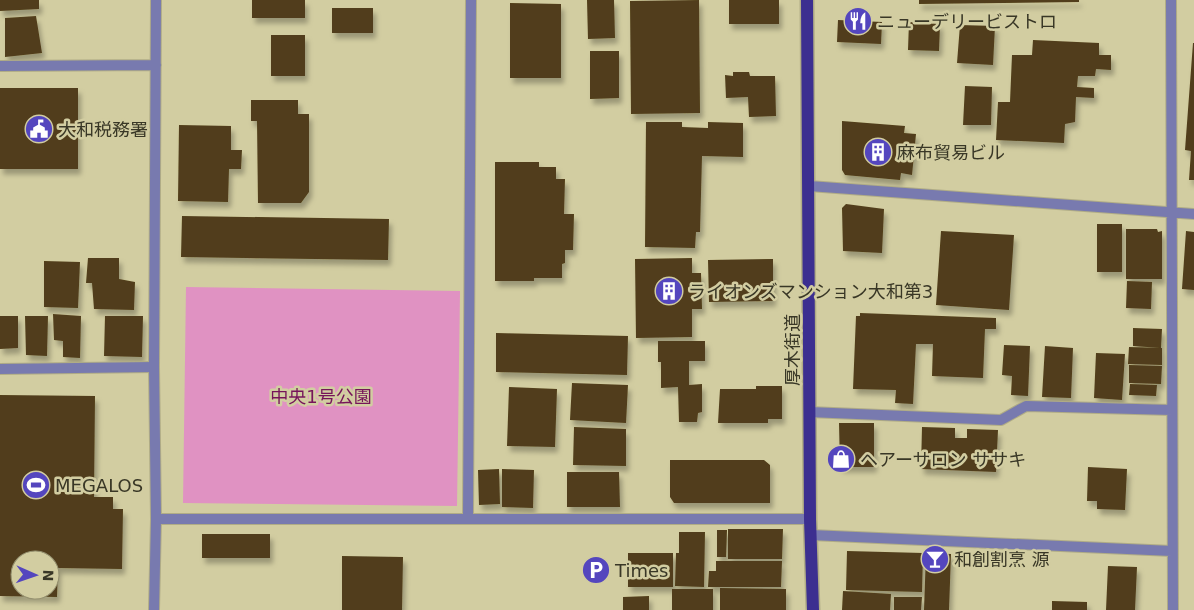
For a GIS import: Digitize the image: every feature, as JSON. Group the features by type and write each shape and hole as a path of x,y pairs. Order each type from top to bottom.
{"main road":[{"name":"厚木街道","path":"807,0 810,519 813,610"}],"street":[{"path":"154,610 156,518 154,367 156,0"},
{"path":"468,519 471,0"},
{"path":"1171,0 1173,610"},
{"path":"0,66 156,65"},
{"path":"809,186 1194,214"},
{"path":"0,369 154,367"},
{"path":"809,412 1001,420 1026,406 1172,410"},
{"path":"156,518 810,519"},
{"path":"811,535 1172,551"}],"green space":[{"name":"中央1号公園","path":"186,287 460,291 457,506 183,503"}],"building":[{"path":"0,0 39,0 39,9 0,11"},
{"path":"252,0 305,0 305,18 252,18"},
{"path":"587,0 614,0 615,38 588,39"},
{"path":"699,0 700,113 631,114 630,1"},
{"path":"729,0 779,0 779,24 729,24"},
{"path":"919,0 1079,0 1079,2 919,4"},
{"path":"510,3 561,4 561,78 510,78"},
{"path":"332,8 373,8 373,33 332,33"},
{"path":"36,16 42,53 5,57 5,18"},
{"path":"838,20 882,22 881,44 837,42"},
{"path":"909,22 940,24 939,51 908,50"},
{"path":"960,25 995,26 993,65 957,63"},
{"path":"271,35 305,35 305,76 271,76"},
{"path":"1033,40 1099,43 1099,55 1111,55 1111,70 1096,69 1095,76 1078,76 1077,87 1094,88 1094,98 1076,97 1075,122 1065,124 1064,143 996,140 998,102 1010,102 1012,55 1032,55"},
{"path":"1193,43 1194,180 1189,180 1191,151 1185,150"},
{"path":"590,51 619,51 619,98 590,99"},
{"path":"733,72 749,72 750,76 775,76 776,116 749,117 748,97 726,98 725,75 733,76"},
{"path":"965,86 992,87 991,125 963,125"},
{"name":"大和税務署","path":"0,88 78,88 78,169 0,169"},
{"path":"251,100 298,100 298,114 309,114 309,192 301,203 258,203 257,121 251,121"},
{"name":"麻布貿易ビル","path":"842,121 905,126 904,133 916,134 912,175 901,173 900,180 845,175 842,170"},
{"path":"646,122 682,122 682,127 708,128 708,122 743,123 743,157 702,156 700,232 696,232 695,248 645,247"},
{"path":"179,125 231,126 231,150 242,150 241,169 229,169 228,202 178,201"},
{"path":"495,162 539,162 539,167 556,167 556,179 565,179 564,214 574,214 573,250 565,250 562,278 534,278 534,281 495,281"},
{"path":"846,204 884,209 882,253 843,251 842,208"},
{"path":"182,216 389,219 388,260 181,257"},
{"path":"1097,224 1122,224 1122,272 1097,272"},
{"path":"1126,229 1157,229 1158,232 1162,231 1162,279 1126,279"},
{"path":"941,231 1014,235 1009,310 936,305"},
{"path":"1186,231 1194,232 1194,290 1182,289"},
{"path":"88,258 119,258 119,279 135,282 134,310 94,309 92,283 86,283"},
{"name":"ライオンズマンション大和第3","path":"692,258 692,273 701,273 702,309 692,309 692,337 636,338 635,259"},
{"path":"773,259 773,301 709,302 708,260"},
{"path":"44,261 80,262 78,308 44,307"},
{"path":"1127,281 1152,282 1151,309 1126,308"},
{"path":"860,313 996,318 996,329 985,329 983,378 932,376 933,344 916,344 913,404 895,403 896,390 853,389 856,316 860,316"},
{"path":"53,314 81,316 80,358 63,357 63,341 54,340"},
{"path":"0,316 18,316 18,348 0,349"},
{"path":"25,316 48,316 47,356 26,355"},
{"path":"105,316 143,316 142,357 104,356"},
{"path":"1133,328 1162,329 1161,348 1133,346"},
{"path":"496,333 628,336 627,375 496,372"},
{"path":"658,341 705,341 705,361 689,361 689,385 702,384 702,412 698,413 697,422 679,422 678,387 661,388 661,362 658,362"},
{"path":"1004,345 1030,346 1028,396 1011,395 1012,376 1002,375"},
{"path":"1045,346 1073,348 1071,398 1042,397"},
{"path":"1129,347 1162,348 1162,365 1128,364"},
{"path":"1096,353 1125,354 1122,400 1094,398"},
{"path":"1129,365 1162,366 1161,384 1129,383"},
{"path":"572,383 628,385 626,423 570,420"},
{"path":"1130,384 1157,385 1156,396 1129,395"},
{"path":"756,386 782,386 782,419 768,419 768,423 718,423 720,389 756,389"},
{"path":"509,387 557,389 555,447 507,446"},
{"path":"0,395 95,396 94,497 113,497 113,509 123,509 122,569 60,568 60,550 10,550 10,596 0,596"},
{"path":"839,423 874,423 874,467 840,467"},
{"path":"574,427 626,429 626,466 573,465"},
{"path":"922,427 955,428 955,438 967,438 967,429 998,430 996,472 921,469"},
{"path":"670,460 764,460 770,465 770,503 674,503 670,497"},
{"path":"1088,467 1127,469 1125,510 1097,509 1097,501 1087,501"},
{"path":"499,469 500,504 479,505 478,470"},
{"path":"502,469 534,470 533,508 502,507"},
{"path":"567,472 619,472 620,507 567,507"},
{"path":"728,529 783,529 782,559 728,559"},
{"path":"717,530 727,530 726,557 717,557"},
{"path":"679,532 705,532 704,587 675,586 676,553 679,553"},
{"path":"202,534 270,534 270,558 202,558"},
{"path":"847,551 923,553 922,592 846,590"},
{"path":"628,553 673,553 673,587 628,587"},
{"path":"926,553 951,554 949,610 924,610"},
{"path":"342,556 403,557 402,610 342,610"},
{"path":"716,561 782,561 781,587 708,587 709,571 716,571"},
{"path":"1108,566 1137,567 1135,610 1106,610"},
{"path":"720,588 786,589 786,610 720,610"},
{"path":"672,589 713,589 713,610 672,610"},
{"path":"843,591 891,594 890,610 842,610"},
{"path":"649,596 649,610 623,610 623,597"},
{"path":"894,597 922,597 921,610 894,610"},
{"path":"1052,601 1087,602 1087,610 1052,610"}],"place":[{"name":"ニューデリービストロ","path":"858,21"},
{"name":"大和税務署","path":"39,129"},
{"name":"麻布貿易ビル","path":"878,152"},
{"name":"ライオンズマンション大和第3","path":"669,291"},
{"name":"ヘアーサロン ササキ","path":"841,459"},
{"name":"MEGALOS","path":"36,485"},
{"name":"和創割烹 源","path":"935,559"},
{"name":"Times","path":"596,570"}]}
